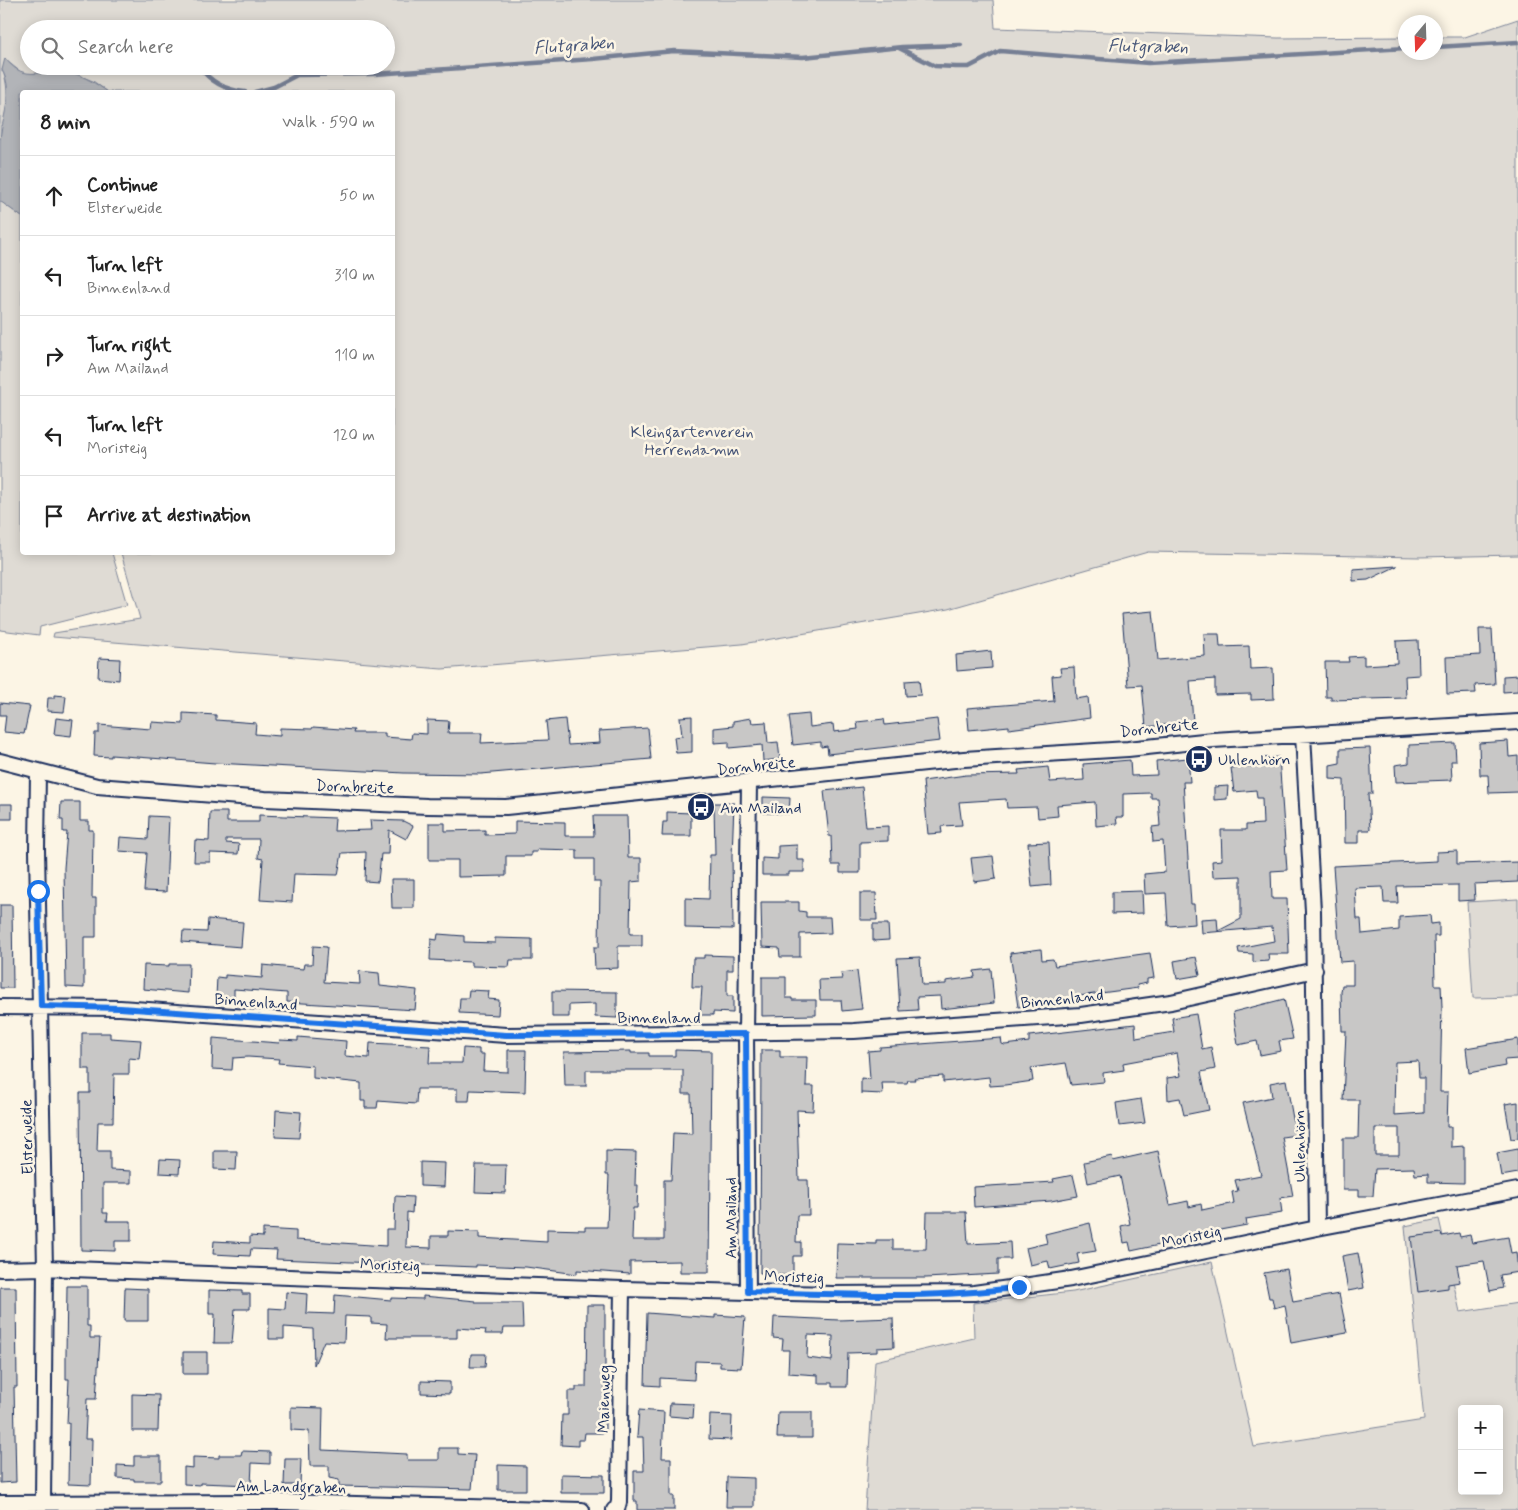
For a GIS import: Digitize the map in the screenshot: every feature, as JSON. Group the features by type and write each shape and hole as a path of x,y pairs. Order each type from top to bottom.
{"street":[{"name":"Dornbreite","path":"0,761 97,786 265,799 427,806 506,807 964,759 1302,734 1518,722"},
{"name":"Uhlenhörn","path":"1302,734 1314,970 1317,1228"},
{"name":"Elsterweide","path":"38,772 37,850 45,1268 43,1502"},
{"name":"Am Mailand","path":"748,1292 746,1034 749,783"},
{"name":"Binnenland","path":"0,1007 120,1008 506,1035 746,1034 938,1026 1081,1015 1171,1002 1314,970"},
{"name":"Moristeig","path":"0,1269 45,1268 622,1289 833,1294 974,1293 1071,1279 1317,1228 1518,1190"},
{"name":"Maienweg","path":"616,1509 619,1502 622,1289"},
{"name":"Am Landgraben","path":"0,1503 281,1502 582,1510"}],"green space":[{"name":"Kleingartenverein Herrendamm","path":"0,0 993,0 995,28 1278,38 1398,37 1398,60 1443,60 1443,37 1465,37 1518,19 1518,555 1419,557 1148,552 948,609 742,644 442,669 53,637 54,633 140,619 122,555 395,555 395,90 105,90 93,81 78,75 395,75 395,20 20,20 20,71 7,61 2,70 5,77 7,104 0,139"},
{"path":"0,201 20,216 20,555 113,555 127,605 40,627 39,635 0,630"},
{"path":"1518,899 1518,997 1473,998 1467,902"},
{"path":"1439,1219 1460,1312 1518,1303 1518,1510 865,1510 875,1361 974,1338 973,1303 1073,1292 1212,1262 1254,1447 1424,1420 1405,1226"}],"shaded area":[{"path":"5,58 20,71 20,75 78,75 90,80 105,90 20,90 20,216 0,201 0,142 7,97 6,79 2,70"}],"building":[{"path":"1397,566 1368,580 1353,581 1353,569"},
{"path":"1153,611 1158,660 1205,656 1204,634 1219,634 1220,647 1249,646 1250,669 1273,668 1274,699 1251,700 1251,694 1215,695 1215,679 1190,681 1193,722 1146,727 1142,685 1128,686 1122,614"},
{"path":"1479,629 1492,629 1495,684 1475,685 1476,693 1447,694 1446,657 1480,655"},
{"path":"1418,640 1419,675 1405,676 1406,698 1331,700 1331,697 1326,697 1325,662 1349,662 1348,657 1364,656 1364,665 1397,663 1396,641"},
{"path":"991,651 992,668 957,671 956,655"},
{"path":"99,658 120,659 119,680 98,678"},
{"path":"1074,667 1076,699 1088,697 1090,718 1009,729 1009,726 969,730 967,708 1054,701 1052,676 1061,675 1060,668"},
{"path":"1518,675 1518,691 1503,692 1503,676"},
{"path":"919,680 921,695 906,696 905,681"},
{"path":"54,695 66,696 64,712 47,711 48,698 54,698"},
{"path":"0,703 30,706 24,734 4,732 6,715 0,715"},
{"path":"183,713 216,715 216,720 256,723 255,734 280,736 280,728 312,729 313,727 354,730 353,733 385,733 385,737 411,739 412,733 427,734 427,720 449,721 448,733 482,733 481,743 548,740 546,721 565,719 568,745 600,743 599,731 648,728 651,759 481,774 404,773 215,763 111,755 111,757 94,756 95,733 99,733 99,725 151,729 152,722 183,724"},
{"path":"809,714 810,727 833,724 834,732 858,729 857,722 884,719 885,725 937,719 940,741 828,754 827,746 821,747 821,742 793,745 789,716"},
{"path":"692,716 692,752 676,753 674,737 682,736 680,717"},
{"path":"56,718 73,720 71,736 54,734"},
{"path":"751,718 752,723 766,722 768,743 778,742 780,759 763,761 762,745 729,748 729,742 714,743 714,728 733,726 733,721"},
{"path":"1508,741 1509,757 1518,756 1518,792 1489,793 1488,775 1480,775 1479,743"},
{"path":"1455,743 1456,761 1451,761 1452,780 1396,782 1395,765 1409,763 1409,745"},
{"path":"1370,748 1372,794 1368,794 1370,830 1359,830 1359,843 1345,843 1344,780 1330,779 1330,765 1340,763 1340,749"},
{"path":"1279,757 1287,870 1271,871 1272,899 1287,899 1289,954 1268,954 1269,961 1253,962 1253,954 1239,953 1238,948 1274,941 1272,927 1202,933 1201,919 1217,918 1218,931 1241,919 1241,876 1213,877 1212,861 1222,860 1221,830 1246,830 1246,825 1263,824 1262,798 1257,798 1256,790 1234,792 1231,768 1264,765 1263,758"},
{"path":"1188,758 1190,782 1183,782 1191,904 1194,904 1195,924 1168,926 1166,893 1145,894 1144,874 1165,872 1163,841 1153,842 1152,827 1160,826 1158,798 1151,798 1151,793 1123,794 1123,817 1116,817 1117,824 1096,826 1095,802 1057,805 1058,816 1038,818 1037,807 1007,808 1006,799 959,802 962,825 941,826 942,833 928,834 923,781 966,775 1019,774 1018,770 1048,767 1050,782 1084,780 1083,764 1130,760 1131,776 1157,775 1156,761"},
{"path":"1228,786 1227,799 1214,800 1214,787"},
{"path":"862,787 866,827 888,826 888,841 860,842 860,873 840,873 840,865 832,865 831,836 829,836 824,791"},
{"path":"763,797 790,798 789,814 763,813"},
{"path":"61,802 80,802 80,821 89,821 89,830 93,830 92,898 96,898 96,937 84,937 84,988 66,987 64,868 67,832 63,832 63,820 60,820"},
{"path":"714,803 734,803 732,856 733,929 685,928 685,898 709,899 710,855 715,855"},
{"path":"0,804 12,804 12,819 0,819"},
{"path":"210,812 227,812 227,822 259,822 259,815 335,818 334,831 371,830 370,820 403,821 413,826 406,839 389,830 388,854 381,854 378,882 365,881 366,852 342,853 338,875 294,874 292,902 260,900 263,859 258,858 259,839 226,839 226,843 239,844 238,854 210,853 210,862 194,862 195,840 209,841"},
{"path":"667,812 691,813 691,836 662,836 663,822 667,822"},
{"path":"149,816 169,817 166,892 144,891 147,853 119,851 120,837 148,839"},
{"path":"593,816 627,816 628,858 641,858 641,881 631,882 630,934 642,934 642,946 618,946 618,968 595,969 594,947 599,947 600,882 594,882 594,859 577,859 577,850 537,849 537,852 531,852 531,856 506,856 506,876 458,877 458,860 429,860 429,823 445,823 445,831 485,830 485,835 515,834 515,821 565,822 565,836 594,836"},
{"path":"1049,842 1051,885 1032,887 1028,843"},
{"path":"797,845 797,860 804,860 804,872 789,872 789,875 762,875 762,858 778,859 778,846"},
{"path":"1457,851 1457,864 1518,862 1518,882 1474,884 1475,900 1458,901 1458,885 1397,886 1398,903 1384,903 1383,887 1355,888 1357,919 1361,919 1362,934 1399,930 1399,917 1430,915 1431,924 1439,923 1439,936 1434,936 1435,985 1441,985 1442,1007 1440,1092 1448,1092 1447,1127 1451,1127 1451,1147 1464,1146 1464,1183 1428,1182 1428,1174 1415,1175 1414,1168 1375,1169 1373,1196 1359,1196 1359,1190 1343,1190 1343,1138 1358,1138 1359,1100 1343,1100 1346,1031 1342,1031 1341,992 1342,985 1353,985 1353,961 1340,962 1333,866 1437,861 1437,852","holes":["1418,1061 1419,1078 1424,1078 1424,1113 1394,1115 1395,1062","1375,1128 1399,1128 1399,1155 1375,1155"]},
{"path":"993,856 996,879 974,882 971,858"},
{"path":"391,879 414,879 414,908 392,908"},
{"path":"1142,891 1143,913 1112,914 1112,892"},
{"path":"860,893 876,893 877,920 860,920"},
{"path":"761,902 799,902 799,911 806,912 806,917 830,917 831,933 800,934 800,957 780,957 779,948 762,947"},
{"path":"0,905 12,905 13,988 0,988"},
{"path":"208,919 243,922 241,947 182,942 183,931 207,932"},
{"path":"873,924 888,924 889,940 873,941"},
{"path":"438,934 464,936 464,942 495,943 495,938 532,939 532,960 510,960 509,967 471,966 471,962 430,960 431,939 437,940"},
{"path":"313,946 327,947 324,982 360,984 359,971 379,973 380,986 417,990 415,1010 287,1002 287,993 234,989 234,998 216,997 217,977 225,978 225,975 262,978 263,965 303,969 304,964 312,964"},
{"path":"1041,949 1042,960 1053,959 1055,966 1150,953 1154,978 1147,979 1147,983 1137,985 1138,988 1079,996 1080,1000 1018,1007 1010,953"},
{"path":"704,955 733,956 733,970 727,970 727,996 733,996 733,1013 713,1012 713,1015 700,1015 702,987 692,987 693,958 704,958"},
{"path":"920,957 922,985 946,984 946,981 975,977 974,971 991,969 994,1003 941,1009 940,996 917,997 918,1010 900,1011 897,958"},
{"path":"1196,957 1200,975 1177,979 1174,961"},
{"path":"169,964 189,964 188,993 143,989 144,965 169,966"},
{"path":"857,971 862,1009 842,1011 841,1000 820,1000 819,980 842,979 841,973"},
{"path":"762,977 786,977 786,998 792,998 792,1000 816,1000 816,1015 762,1016"},
{"path":"469,990 489,991 488,999 499,1000 498,1015 459,1013 460,998 468,998"},
{"path":"552,991 617,992 617,1018 595,1017 595,1004 569,1005 569,1017 552,1017"},
{"path":"1284,999 1293,1039 1279,1041 1281,1051 1260,1055 1257,1041 1238,1045 1233,1012"},
{"path":"1196,1014 1202,1049 1211,1047 1215,1069 1201,1072 1209,1110 1184,1115 1180,1098 1168,1100 1167,1078 1181,1076 1177,1053 1123,1063 1124,1070 1103,1073 1104,1082 1071,1085 1066,1063 1031,1068 1033,1081 990,1086 989,1077 943,1082 943,1076 914,1078 915,1080 908,1080 907,1083 882,1083 883,1094 861,1093 861,1078 870,1079 868,1051 880,1050 880,1047 1001,1038 1002,1044 1005,1045 1029,1042 1029,1036 1135,1024 1136,1038 1174,1032 1172,1018"},
{"path":"82,1033 110,1033 110,1038 141,1040 139,1059 129,1058 129,1074 114,1074 113,1122 98,1122 97,1151 110,1151 110,1170 131,1171 131,1183 103,1183 103,1213 108,1213 107,1221 131,1221 131,1241 115,1241 115,1251 81,1250 80,1093 90,1093 90,1069 82,1069"},
{"path":"298,1037 346,1041 345,1056 369,1058 370,1043 430,1046 429,1063 462,1063 463,1048 479,1049 479,1054 484,1054 483,1071 508,1072 508,1050 526,1050 525,1092 470,1090 469,1101 457,1101 457,1089 417,1089 416,1104 378,1101 377,1108 365,1108 365,1101 361,1101 361,1083 313,1078 313,1066 278,1063 279,1059 248,1057 233,1058 232,1070 212,1069 213,1038 279,1043 280,1040 298,1041"},
{"path":"1518,1039 1518,1059 1504,1060 1505,1066 1469,1073 1466,1048"},
{"path":"675,1050 711,1051 709,1272 680,1272 680,1261 630,1262 630,1274 577,1270 577,1274 526,1267 476,1265 476,1267 276,1259 277,1250 251,1249 250,1256 213,1254 214,1241 250,1243 250,1236 263,1237 263,1229 296,1231 296,1240 386,1246 386,1229 394,1229 395,1196 413,1197 412,1213 407,1212 406,1247 431,1248 431,1236 448,1236 448,1231 479,1232 479,1238 547,1242 547,1229 585,1230 585,1227 607,1227 609,1175 606,1175 606,1151 636,1152 635,1185 638,1185 637,1208 633,1208 632,1240 664,1240 664,1180 671,1180 673,1133 692,1134 691,1094 683,1094 683,1070 586,1070 586,1086 565,1086 564,1052 631,1051 631,1053 649,1053 649,1056 675,1056"},
{"path":"761,1050 780,1050 780,1057 807,1057 806,1086 814,1086 813,1111 797,1110 799,1180 808,1180 809,1215 797,1215 796,1242 801,1242 801,1256 793,1256 793,1276 760,1273"},
{"path":"1286,1080 1296,1135 1282,1137 1293,1196 1280,1198 1282,1213 1246,1219 1247,1225 1177,1238 1178,1241 1131,1251 1129,1242 1124,1243 1121,1226 1130,1224 1120,1176 1088,1183 1084,1162 1112,1156 1113,1161 1158,1151 1170,1205 1188,1201 1189,1207 1201,1204 1202,1210 1234,1203 1232,1192 1238,1191 1235,1180 1261,1175 1243,1103 1272,1097 1270,1083"},
{"path":"1141,1099 1145,1123 1119,1126 1116,1103"},
{"path":"1518,1102 1518,1138 1511,1139 1505,1104"},
{"path":"276,1110 301,1112 299,1138 275,1137"},
{"path":"1518,1149 1518,1173 1501,1176 1497,1153"},
{"path":"214,1151 237,1151 236,1170 214,1169"},
{"path":"160,1159 180,1160 179,1174 159,1173"},
{"path":"420,1162 445,1163 444,1187 420,1186"},
{"path":"476,1165 506,1165 505,1193 475,1192"},
{"path":"1073,1175 1078,1196 1051,1201 974,1207 973,1187 1054,1182 1053,1179"},
{"path":"927,1212 966,1212 968,1244 1010,1242 1011,1259 998,1259 998,1274 926,1278 836,1278 837,1243 876,1244 876,1240 893,1240 893,1249 926,1249"},
{"path":"1090,1223 1096,1251 1077,1254 1079,1263 1050,1269 1048,1261 1030,1265 1026,1248 1047,1243 1045,1234"},
{"path":"1441,1233 1442,1236 1459,1233 1460,1237 1470,1235 1472,1243 1508,1237 1511,1253 1516,1252 1518,1272 1500,1275 1503,1288 1490,1291 1484,1261 1457,1265 1460,1282 1448,1284 1448,1288 1418,1292 1411,1237"},
{"path":"1358,1253 1364,1288 1348,1291 1342,1256"},
{"path":"1287,1269 1293,1302 1339,1294 1347,1333 1291,1343 1285,1305 1274,1308 1272,1298 1269,1298 1264,1273"},
{"path":"67,1286 87,1286 87,1326 90,1326 90,1338 100,1338 96,1399 87,1399 85,1439 92,1439 91,1485 68,1484 69,1423 67,1423 69,1379 66,1379"},
{"path":"0,1287 16,1287 17,1387 14,1387 16,1482 0,1483"},
{"path":"125,1288 148,1289 148,1321 124,1321"},
{"path":"209,1290 242,1291 242,1294 250,1294 250,1309 235,1309 232,1343 214,1343 215,1314 209,1314"},
{"path":"286,1292 307,1294 306,1313 334,1314 335,1295 391,1300 391,1298 423,1299 423,1296 476,1301 476,1303 522,1303 523,1328 504,1328 503,1334 485,1334 486,1330 457,1328 457,1338 386,1338 387,1324 371,1323 371,1317 345,1316 344,1342 324,1341 314,1365 313,1329 284,1327 284,1339 269,1339 269,1308 285,1309"},
{"path":"587,1305 605,1305 605,1433 585,1433 584,1440 578,1440 578,1446 561,1445 562,1415 568,1415 568,1391 576,1391 576,1387 586,1387"},
{"path":"647,1313 715,1318 715,1315 745,1317 741,1368 720,1367 720,1362 695,1361 694,1380 660,1378 660,1386 645,1385"},
{"path":"774,1317 839,1320 893,1318 894,1347 877,1348 877,1352 848,1353 847,1387 832,1387 832,1383 818,1383 818,1375 788,1373 789,1350 782,1350 783,1339 773,1338","holes":["808,1335 833,1336 832,1361 807,1358"]},
{"path":"183,1352 207,1352 207,1374 183,1374"},
{"path":"471,1354 486,1354 485,1367 470,1367"},
{"path":"421,1381 450,1382 450,1394 421,1393"},
{"path":"132,1394 159,1395 158,1431 132,1431"},
{"path":"670,1403 694,1404 693,1418 669,1416"},
{"path":"291,1407 323,1408 322,1450 407,1454 407,1460 439,1460 439,1448 458,1448 458,1454 475,1455 472,1489 339,1486 339,1480 329,1478 329,1466 310,1466 309,1431 291,1430"},
{"path":"639,1410 664,1412 662,1458 671,1458 671,1496 674,1496 674,1510 637,1510 637,1501 634,1501 634,1471 644,1471 643,1437 637,1437"},
{"path":"778,1412 812,1412 812,1438 777,1438"},
{"path":"710,1415 732,1416 731,1440 709,1439"},
{"path":"242,1451 270,1452 270,1464 252,1463 251,1485 184,1484 184,1467 193,1468 193,1457 219,1458 219,1455 241,1455"},
{"path":"134,1456 161,1456 161,1481 134,1481 134,1479 117,1478 117,1465 134,1466"},
{"path":"285,1459 301,1459 300,1485 284,1485"},
{"path":"498,1465 526,1466 526,1490 498,1490"},
{"path":"561,1474 604,1475 604,1493 561,1493"},
{"path":"727,1477 754,1478 754,1507 726,1507"}],"waterway":[{"name":"Flutgraben","path":"1443,47 1518,42"},
{"name":"Flutgraben","path":"395,73 593,59 674,51 803,57 902,47 961,45"},
{"name":"Flutgraben","path":"899,48 935,66 956,67 969,67 1000,51 1148,63 1398,48"},
{"name":"Flutgraben","path":"206,75 213,81 236,90"},
{"name":"Flutgraben","path":"263,90 274,87 297,75"}],"place":[{"name":"Uhlenhörn","path":"1199,759"},
{"name":"Am Mailand","path":"701,807"}],"route":[{"path":"38,891 41,1006 120,1008 506,1035 746,1034 748,1292 833,1294 974,1293 1019,1287"}]}
